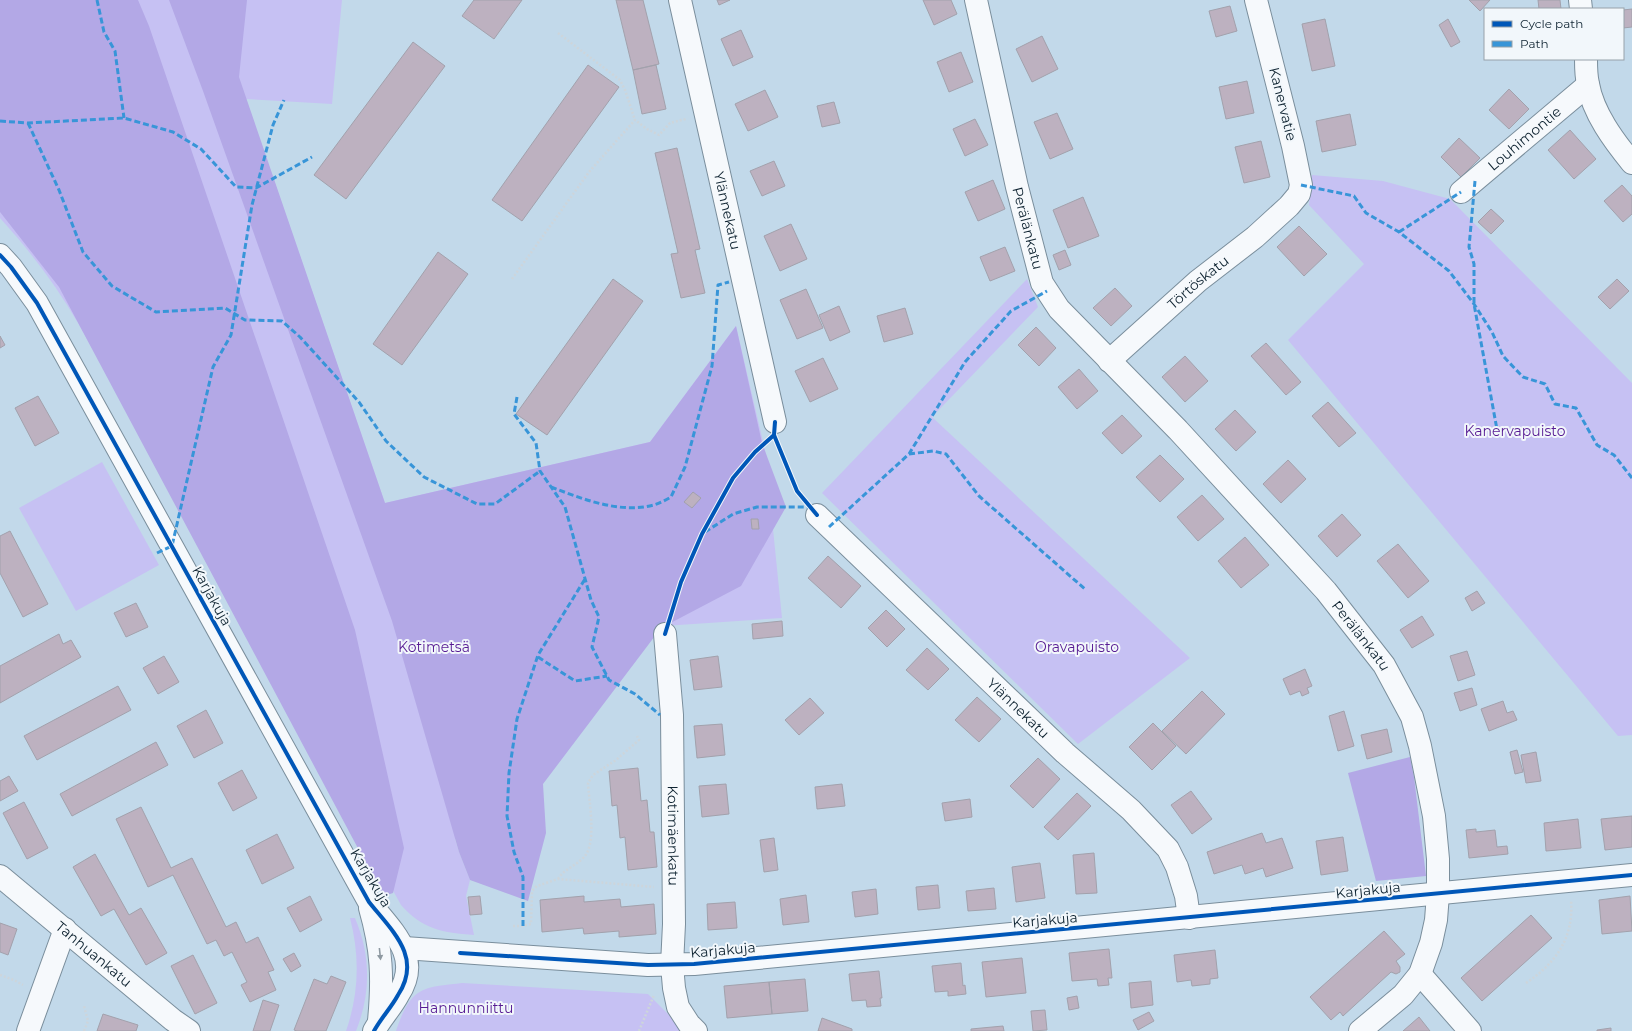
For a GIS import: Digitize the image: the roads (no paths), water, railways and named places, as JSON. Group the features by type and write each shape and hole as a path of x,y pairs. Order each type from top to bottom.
{"street":[{"name":"Ylännekatu","path":"680,0 775,422"},
{"name":"Perälänkatu","path":"976,0 1017,186 1042,283 1059,309 1178,430 1326,591 1384,665 1412,717 1420,746 1434,816 1438,859 1438,894 1434,927 1431,943 1420,974 1403,995 1360,1031"},
{"name":"Kanervatie","path":"1256,0 1294,146 1301,185 1299,194 1289,206"},
{"path":"1586,60 1588,85 1598,113 1620,149 1632,163"},
{"name":"Louhimontie","path":"1460,192 1588,85"},
{"name":"Törtöskatu","path":"1109,361 1198,281 1255,237 1289,206"},
{"name":"Karjakuja","path":"0,255 11,267 37,303 369,902 396,935 404,948 672,966 1632,875"},
{"name":"Ylännekatu","path":"817,515 1059,748 1131,810 1168,849 1177,868 1186,896 1189,918"},
{"name":"Kotimäenkatu","path":"665,634 672,715 674,889 674,950 672,966 678,1008 696,1031"},
{"name":"Tanhuankatu","path":"0,876 173,1020 189,1031"},
{"path":"369,902 376,930 382,976 377,1026"},
{"path":"28,1031 65,929"},
{"path":"377,1026 399,995 405,981 408,968 404,948"},
{"path":"1420,974 1470,1031"}],"park label":[{"name":"Kanervapuisto","path":"1515,431"},
{"name":"Kotimetsä","path":"434,647"},
{"name":"Oravapuisto","path":"1077,647"},
{"name":"Hannunniittu","path":"466,1008"}]}
